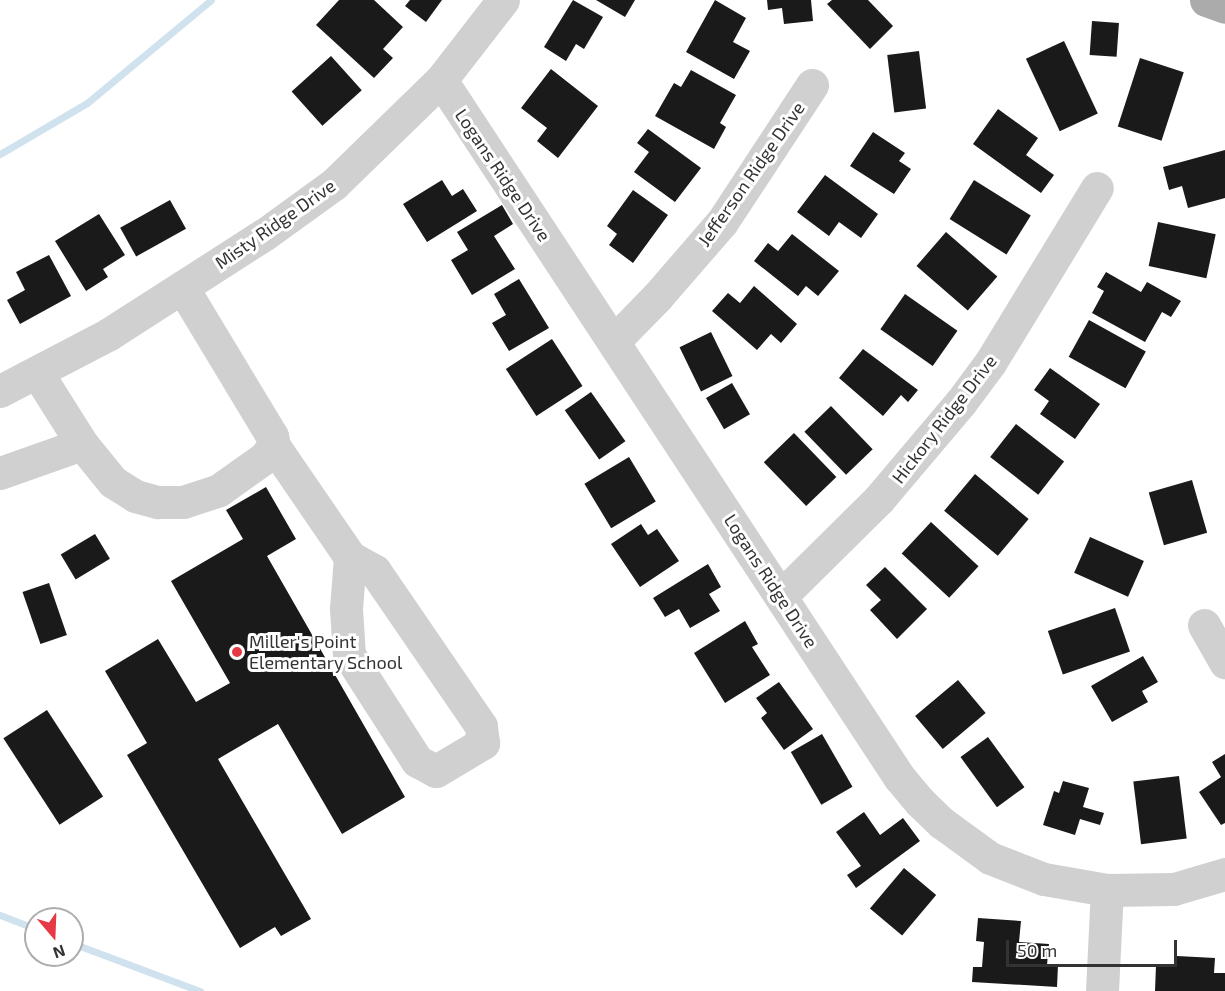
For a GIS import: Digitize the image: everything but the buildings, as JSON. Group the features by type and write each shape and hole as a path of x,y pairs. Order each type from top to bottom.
{"main road":[{"path":"1206,0 1225,7"}],"street":[{"name":"Misty Ridge Drive","path":"0,391 38,374 182,287 334,184 441,80 503,0"},
{"name":"Logans Ridge Drive","path":"441,80 899,777 942,823 990,858 1055,882 1107,890 1174,890 1225,874"},
{"name":"Jefferson Ridge Drive","path":"614,341 657,297 722,222 812,85"},
{"name":"Hickory Ridge Drive","path":"781,596 879,499 962,402 990,363 1097,188"},
{"path":"182,287 272,436 274,446 350,557 375,571 481,726 483,743 436,771 417,761 349,655 346,609 350,557"},
{"path":"38,374 82,444 113,482 135,496 158,502 183,502 219,490 251,470 274,446"},
{"path":"0,473 82,444"},
{"path":"1204,625 1225,662"},
{"path":"1102,991 1107,890"}],"waterway":[{"path":"0,154 87,103 211,0"},
{"path":"0,915 24,924"},
{"path":"84,948 200,991"}],"place":[{"name":"Miller's Point Elementary School","path":"237,652"}]}
